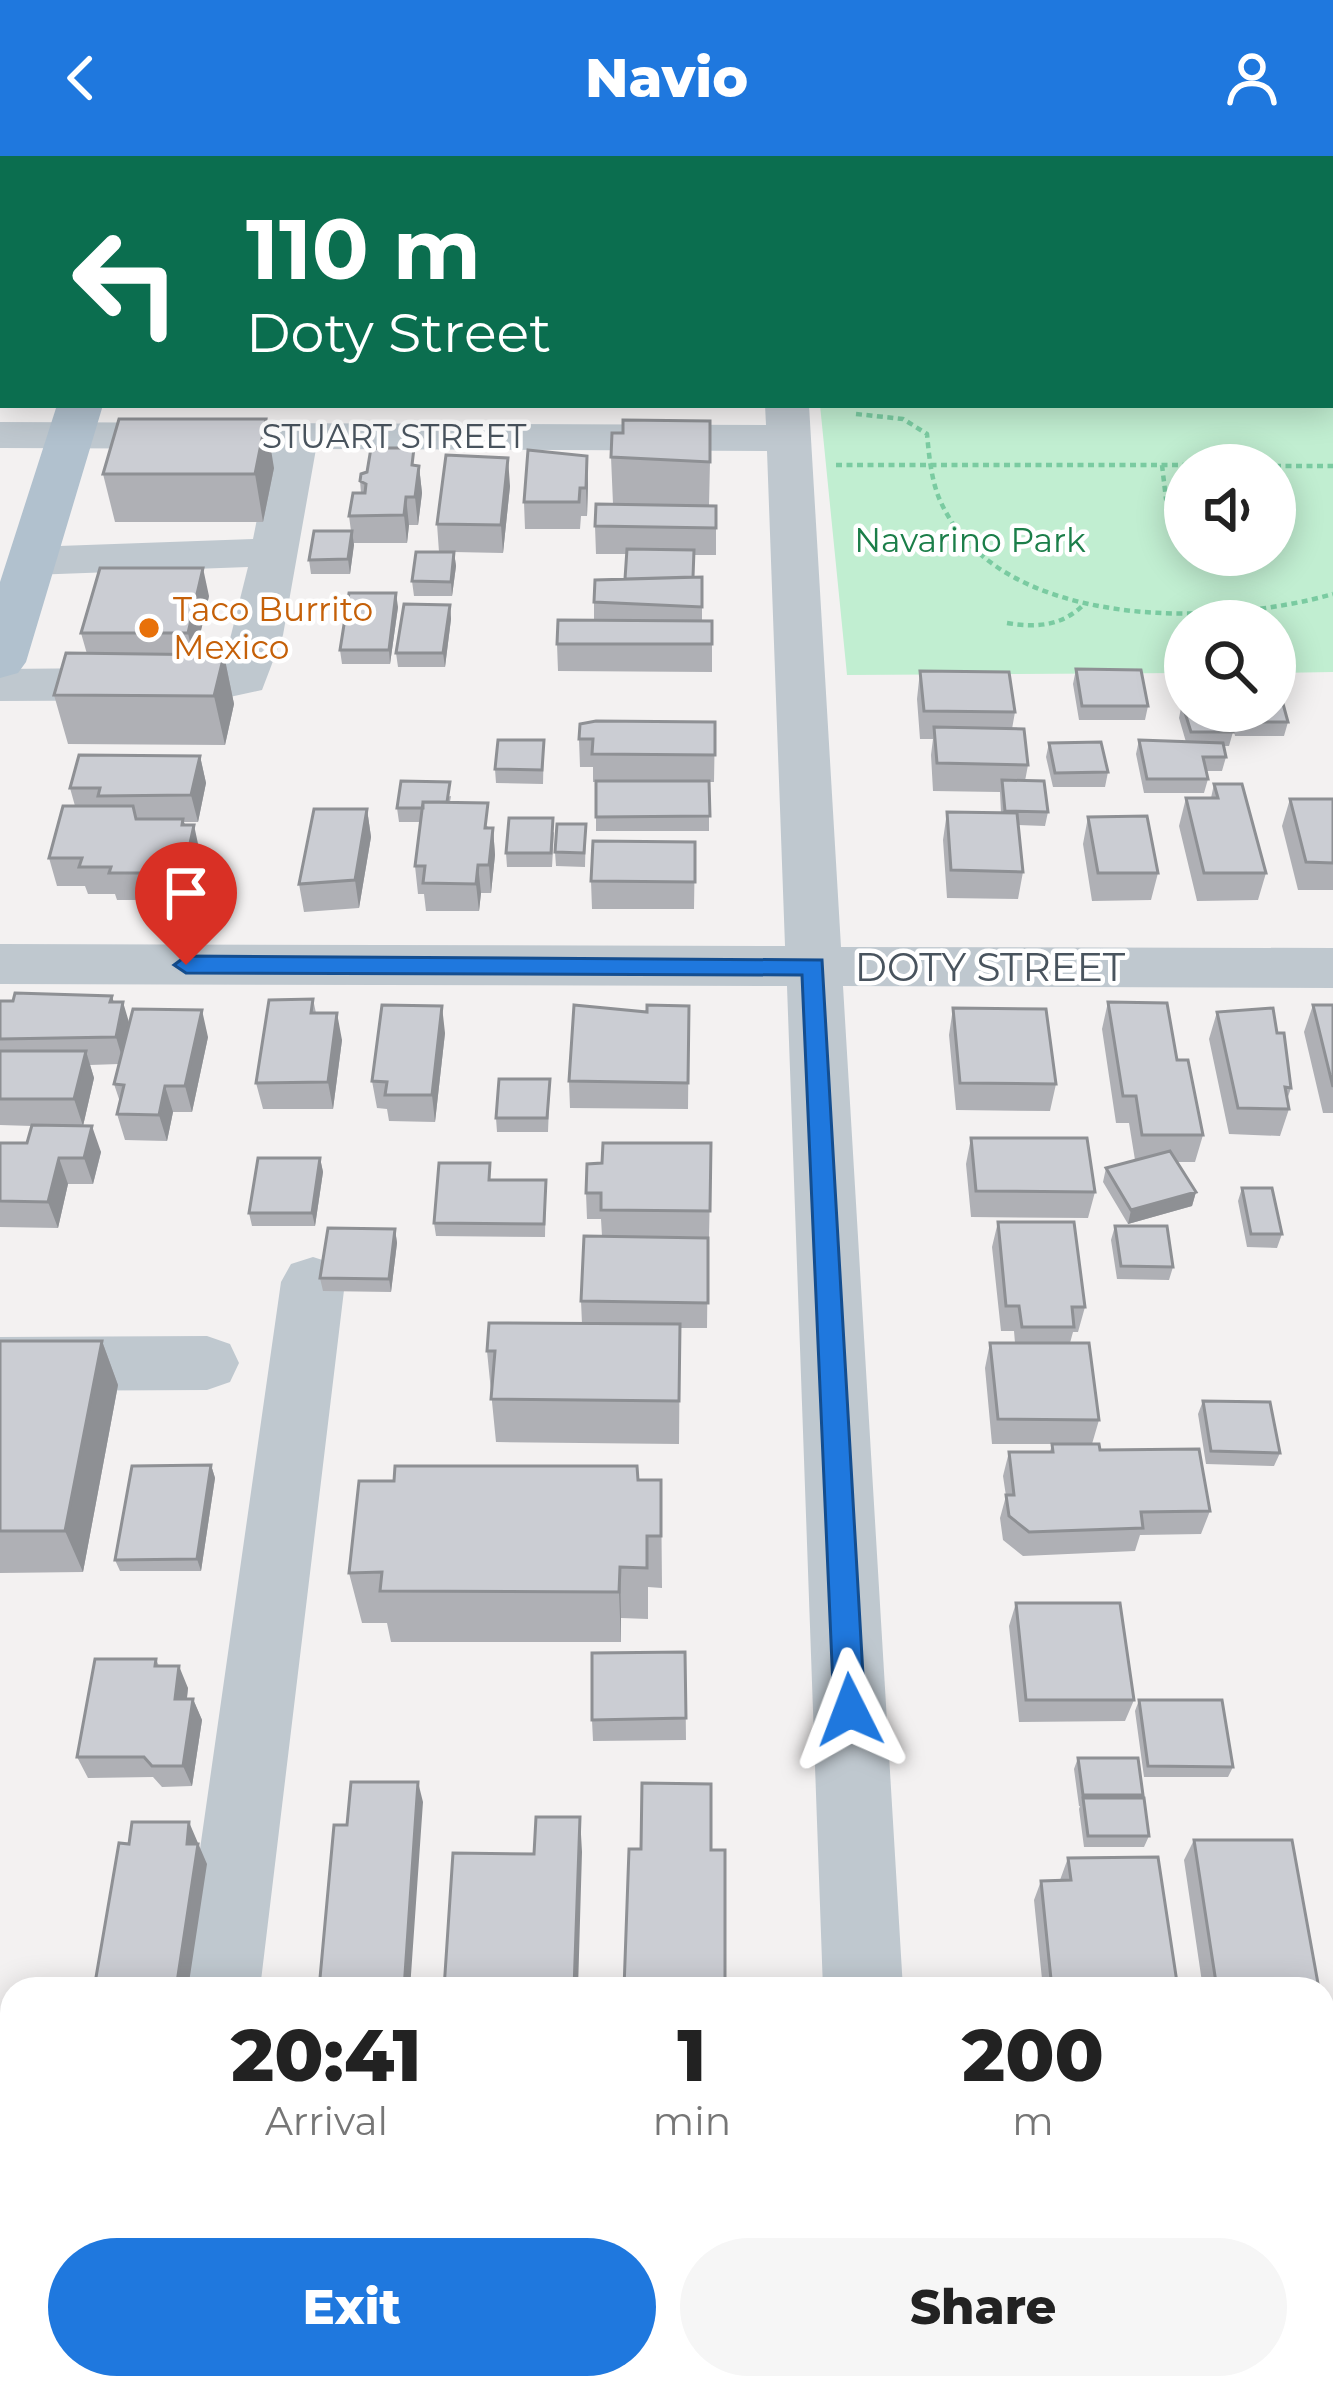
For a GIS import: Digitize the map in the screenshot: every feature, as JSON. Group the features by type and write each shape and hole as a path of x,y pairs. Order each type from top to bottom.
{"main road":[{"path":"0,662 75,420"}],"street":[{"name":"STUART STREET","path":"0,435 75,420 296,436 800,436"},
{"path":"0,685 216,685 244,680 259,635 296,436"},
{"path":"800,436 814,966 862,1977"},
{"path":"31,561 274,552"},
{"name":"DOTY STREET","path":"0,964 1333,968"},
{"path":"222,1977 313,1282"},
{"path":"0,1364 207,1363"}],"path":[{"path":"856,414 890,416 921,427 927,434 946,512 976,547 1022,577 1086,602 1173,619 1221,619 1263,615 1333,594"},
{"path":"800,436 931,465 1162,465 1164,482"},
{"path":"1296,466 1333,466"},
{"path":"1007,623 1030,628 1056,624 1077,614 1086,602"}],"green space":[{"name":"Navarino Park","path":"820,408 1333,408 1333,672 1296,673 1296,600 1164,600 1164,673 847,675"}],"building":[{"path":"119,419 266,419 255,474 103,474"},
{"path":"623,420 710,421 710,462 611,457 612,433 623,433"},
{"path":"371,448 414,448 412,465 419,466 415,497 406,497 404,515 349,516 353,493 365,493 366,484 360,481 367,472"},
{"path":"528,450 587,456 586,488 580,488 579,502 524,502"},
{"path":"446,455 508,458 501,525 437,524"},
{"path":"596,504 716,506 716,528 595,526"},
{"path":"314,531 352,531 348,559 309,560"},
{"path":"627,549 694,550 693,577 625,579"},
{"path":"416,552 454,552 451,582 412,581"},
{"path":"100,568 203,568 188,633 81,633"},
{"path":"702,577 702,607 594,602 595,580"},
{"path":"349,593 396,593 389,650 340,650"},
{"path":"404,604 450,605 443,653 396,653"},
{"path":"558,620 712,621 712,644 557,644"},
{"path":"66,653 224,655 214,696 54,695"},
{"path":"1076,669 1141,670 1148,706 1082,706"},
{"path":"920,671 1009,672 1015,712 924,711"},
{"path":"715,722 715,755 592,754 593,739 579,739 580,724"},
{"path":"934,727 1024,729 1028,765 937,763"},
{"path":"498,740 544,740 542,770 495,769"},
{"path":"1139,740 1223,743 1226,757 1203,757 1208,779 1147,779"},
{"path":"1101,742 1108,772 1055,773 1049,743"},
{"path":"79,755 200,756 191,795 98,796 100,788 70,788"},
{"path":"1002,780 1044,781 1048,812 1005,811"},
{"path":"401,781 450,782 447,802 397,808"},
{"path":"596,781 709,781 710,816 596,817"},
{"path":"1214,784 1242,784 1266,873 1204,873 1186,798 1218,798"},
{"path":"1290,799 1333,799 1333,863 1306,862"},
{"path":"423,802 488,803 485,828 493,828 489,865 478,865 476,884 423,883 425,866 415,866"},
{"path":"63,806 133,806 136,819 183,819 182,825 194,825 187,857 161,864 160,873 109,873 111,867 79,867 82,858 49,858"},
{"path":"314,809 367,809 355,880 299,884"},
{"path":"947,812 1017,813 1023,872 951,870"},
{"path":"1147,816 1158,873 1098,873 1088,817"},
{"path":"509,818 553,818 551,853 506,853"},
{"path":"557,824 586,824 584,853 555,852"},
{"path":"593,841 695,842 695,882 591,881"},
{"path":"15,993 112,996 110,1002 123,1002 116,1037 0,1039 0,1001 13,1001"},
{"path":"313,999 311,1013 337,1013 328,1082 256,1083 269,1000"},
{"path":"1108,1002 1167,1003 1177,1060 1188,1060 1203,1135 1142,1135 1136,1096 1123,1096"},
{"path":"382,1005 442,1006 432,1095 385,1095 387,1082 372,1081"},
{"path":"574,1005 647,1012 647,1005 689,1006 688,1083 569,1081"},
{"path":"1313,1005 1333,1005 1333,1087"},
{"path":"953,1008 1046,1009 1056,1084 960,1083"},
{"path":"1273,1008 1277,1033 1284,1033 1289,1109 1238,1108 1217,1012"},
{"path":"133,1009 202,1010 185,1086 165,1086 159,1115 117,1114 124,1085 114,1084"},
{"path":"0,1051 86,1051 74,1099 0,1099"},
{"path":"499,1079 550,1079 547,1118 496,1118"},
{"path":"32,1125 92,1126 84,1158 59,1158 48,1202 0,1201 0,1143 27,1143"},
{"path":"971,1138 1087,1138 1095,1192 976,1191"},
{"path":"603,1143 711,1143 710,1211 601,1210 601,1193 586,1193 587,1164 602,1163"},
{"path":"1170,1151 1196,1192 1131,1210 1106,1168"},
{"path":"258,1158 320,1158 312,1213 249,1213"},
{"path":"439,1163 490,1163 489,1180 546,1180 544,1224 434,1223"},
{"path":"1242,1188 1272,1188 1282,1234 1251,1234"},
{"path":"998,1222 1074,1222 1085,1307 1072,1307 1074,1327 1022,1327 1019,1306 1006,1306"},
{"path":"1115,1226 1167,1226 1173,1267 1121,1266"},
{"path":"328,1228 395,1229 389,1279 320,1278"},
{"path":"584,1236 708,1238 708,1303 581,1301"},
{"path":"489,1323 680,1324 679,1401 491,1399 495,1351 487,1351"},
{"path":"0,1341 102,1341 65,1531 0,1531"},
{"path":"990,1343 1089,1343 1099,1420 998,1419"},
{"path":"1203,1401 1270,1402 1280,1453 1211,1451"},
{"path":"1052,1444 1099,1444 1100,1450 1199,1449 1210,1511 1141,1512 1143,1528 1029,1532 1009,1516 1006,1495 1014,1495 1009,1452 1053,1452"},
{"path":"211,1465 197,1559 115,1560 132,1466"},
{"path":"395,1466 637,1466 638,1480 661,1480 661,1536 647,1536 647,1568 620,1567 619,1592 380,1591 382,1572 349,1573 359,1481 394,1481"},
{"path":"1016,1603 1120,1603 1134,1700 1026,1700"},
{"path":"685,1652 686,1718 592,1720 592,1653"},
{"path":"95,1659 156,1659 155,1666 179,1666 175,1699 193,1699 183,1766 152,1766 144,1757 77,1757"},
{"path":"1139,1700 1222,1700 1233,1767 1148,1766"},
{"path":"1078,1758 1138,1758 1143,1795 1083,1795"},
{"path":"351,1782 418,1782 405,1977 320,1977 334,1825 347,1825"},
{"path":"642,1783 711,1784 711,1850 725,1850 725,1977 624,1977 629,1849 641,1849"},
{"path":"1083,1798 1144,1798 1149,1836 1088,1836"},
{"path":"536,1817 580,1817 574,1977 445,1977 453,1853 534,1854"},
{"path":"132,1822 189,1822 187,1844 198,1844 178,1977 96,1977 119,1843 129,1844"},
{"path":"1194,1840 1292,1840 1317,1977 1215,1977"},
{"path":"1158,1857 1176,1977 1051,1977 1041,1881 1071,1880 1068,1858"}],"place":[{"name":"Taco Burrito Mexico","path":"149,628"}],"route":[{"path":"186,965 814,966 850,1710"}]}
